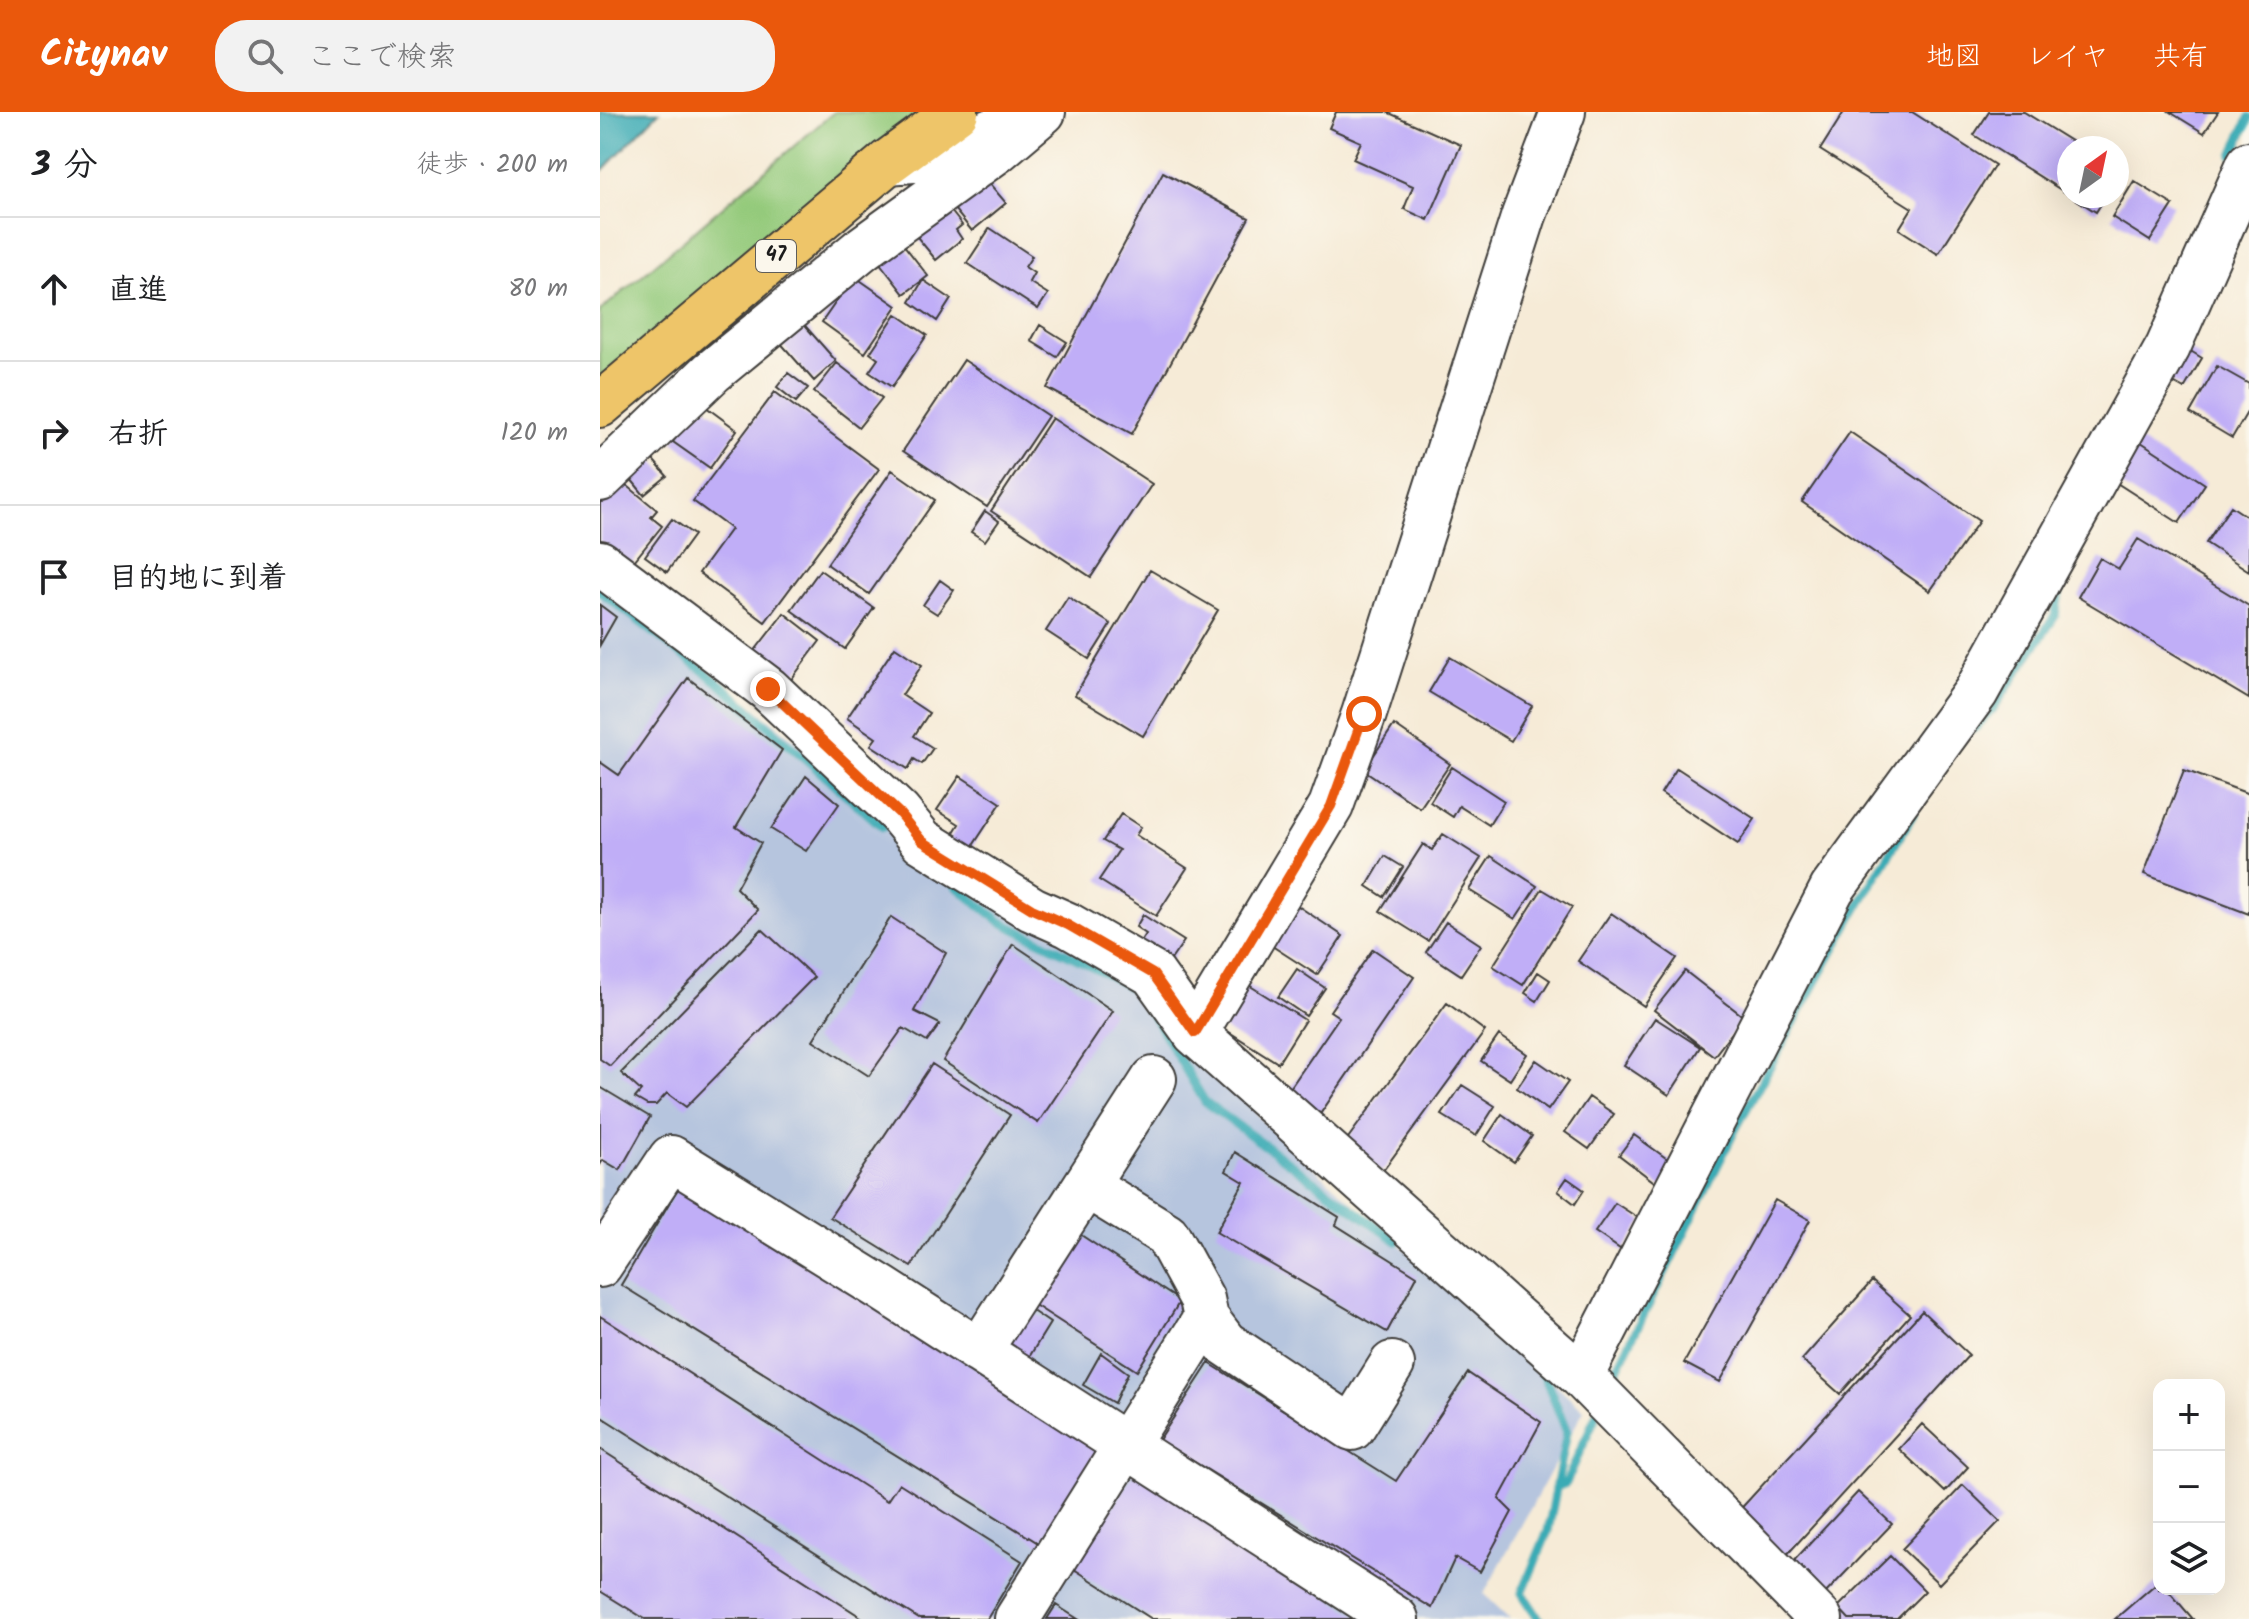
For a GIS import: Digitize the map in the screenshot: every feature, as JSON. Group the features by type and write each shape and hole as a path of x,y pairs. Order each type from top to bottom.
{"main road":[{"name":"47","path":"600,405 888,162 956,112"}],"street":[{"path":"1195,1033 1331,806 1364,714 1524,215 1563,112"},
{"path":"888,162 925,159 1001,127 1038,116"},
{"path":"600,479 712,372 863,248 998,150 1038,116"},
{"path":"1581,1376 1832,889 1976,692 2160,361 2249,164"},
{"path":"600,450 639,399 645,365"},
{"path":"600,563 768,689 899,813 922,841 1032,909 1068,925 1153,974 1195,1033 1581,1376 1820,1619"},
{"path":"979,1351 1154,1079"},
{"path":"600,1265 671,1158 979,1351 1396,1619"},
{"path":"1086,1185 1167,1235 1202,1299 1206,1318 1225,1343 1352,1428 1392,1364"},
{"path":"1017,1619 1206,1318"}],"shaded area":[{"path":"600,584 1013,914 1167,994 1264,1123 1584,1410 1484,1594 1510,1619 600,1619"}],"green space":[{"path":"834,112 922,112 868,150 600,380 600,311"}],"water":[{"path":"600,112 659,112 600,173"}],"building":[{"path":"1336,112 1387,112 1461,145 1428,220 1404,209 1413,186 1353,159 1361,142 1329,128"},
{"path":"1844,112 1912,112 1995,165 1938,254 1899,229 1912,208 1820,150"},
{"path":"1989,112 2024,112 2063,136 2057,136 2057,187 1974,135"},
{"path":"2170,112 2218,112 2204,133"},
{"path":"1163,172 1249,218 1132,434 1047,388"},
{"path":"984,177 1006,203 972,231 950,204"},
{"path":"2134,181 2173,205 2150,241 2112,217 2118,208 2129,208 2129,189"},
{"path":"947,206 962,225 956,230 962,239 936,260 913,232"},
{"path":"990,228 1032,256 1025,267 1034,273 1029,282 1048,294 1038,309 967,263"},
{"path":"900,240 928,276 904,294 876,258"},
{"path":"854,276 897,306 865,353 822,322"},
{"path":"923,280 951,299 937,321 910,302"},
{"path":"896,314 927,335 892,387 869,372 878,359 870,353"},
{"path":"800,320 836,361 814,381 778,340"},
{"path":"1040,325 1067,342 1057,357 1031,341"},
{"path":"2179,344 2202,358 2184,389 2161,376"},
{"path":"964,360 1048,416 987,507 903,451"},
{"path":"837,363 882,398 859,427 814,392"},
{"path":"2217,366 2249,384 2249,409 2232,438 2190,413"},
{"path":"788,373 808,388 796,402 777,387"},
{"path":"775,392 879,469 765,622 699,573 731,529 693,501"},
{"path":"702,404 737,430 710,468 673,442"},
{"path":"1052,418 1152,484 1091,577 991,511"},
{"path":"1850,432 1979,521 1930,591 1802,502"},
{"path":"2135,438 2205,484 2179,523 2109,478"},
{"path":"648,454 667,476 644,495 626,473"},
{"path":"892,470 935,500 869,594 827,564"},
{"path":"618,478 657,510 651,517 662,526 630,566 600,541 600,499"},
{"path":"2231,506 2249,518 2249,571 2206,543"},
{"path":"985,511 999,521 985,541 971,532"},
{"path":"672,519 694,535 667,572 645,556"},
{"path":"2138,539 2249,606 2249,699 2078,597 2100,558 2119,569"},
{"path":"820,570 874,608 845,649 791,610"},
{"path":"1150,570 1218,610 1143,736 1075,695"},
{"path":"940,580 954,590 937,614 923,605"},
{"path":"1068,597 1111,624 1089,659 1046,631"},
{"path":"600,605 616,617 600,645"},
{"path":"784,613 820,641 787,685 750,657"},
{"path":"895,647 922,665 902,695 929,713 914,736 933,748 922,764 914,759 908,769 871,745 876,738 847,718"},
{"path":"1450,657 1532,706 1511,741 1429,692"},
{"path":"688,678 782,750 736,827 761,843 736,888 758,910 610,1066 600,1059 600,762 619,775"},
{"path":"1394,725 1450,764 1420,808 1364,770"},
{"path":"1452,767 1504,801 1489,825 1459,806 1453,817 1430,802"},
{"path":"1677,768 1755,819 1738,844 1661,793"},
{"path":"2184,770 2249,794 2249,914 2144,874"},
{"path":"806,776 839,804 806,851 771,829"},
{"path":"960,776 1001,803 968,853 949,840 959,824 937,810"},
{"path":"1121,814 1141,827 1136,835 1187,868 1156,916 1099,880 1119,850 1103,841"},
{"path":"1443,834 1481,858 1428,941 1380,911 1423,844 1432,850"},
{"path":"1385,856 1403,867 1384,897 1367,886"},
{"path":"1491,856 1537,886 1515,919 1469,890"},
{"path":"1542,889 1572,907 1523,985 1493,966"},
{"path":"1295,904 1343,936 1317,975 1269,944"},
{"path":"1611,913 1677,958 1644,1006 1578,961"},
{"path":"1143,915 1184,941 1166,967 1137,948 1146,934 1136,927"},
{"path":"891,917 946,953 914,1011 940,1024 927,1042 903,1028 869,1076 813,1040"},
{"path":"1446,922 1481,945 1461,975 1426,952"},
{"path":"762,929 814,977 686,1107 667,1093 656,1105 647,1105 635,1098 641,1091 621,1073"},
{"path":"1013,944 1113,1011 1038,1123 943,1061"},
{"path":"1373,949 1414,977 1316,1120 1284,1097 1339,1017 1330,1011"},
{"path":"1297,969 1325,988 1306,1016 1278,997"},
{"path":"1685,971 1744,1017 1714,1056 1654,1010"},
{"path":"1538,972 1550,980 1537,1001 1525,993"},
{"path":"1239,979 1305,1020 1278,1063 1212,1021"},
{"path":"1447,1003 1485,1031 1382,1172 1343,1145"},
{"path":"1655,1018 1700,1047 1669,1095 1624,1065"},
{"path":"1499,1035 1527,1054 1510,1080 1481,1061"},
{"path":"1536,1060 1568,1082 1548,1110 1517,1088"},
{"path":"932,1064 1010,1115 911,1267 830,1217"},
{"path":"1462,1085 1495,1106 1476,1136 1442,1115"},
{"path":"600,1087 650,1117 620,1170 603,1160 600,1165"},
{"path":"1589,1097 1614,1114 1589,1149 1565,1132"},
{"path":"1502,1114 1532,1136 1514,1162 1484,1141"},
{"path":"1634,1135 1677,1166 1661,1187 1619,1155"},
{"path":"1235,1152 1339,1217 1336,1225 1417,1276 1387,1332 1216,1232 1244,1182 1226,1171"},
{"path":"1567,1178 1584,1190 1575,1204 1558,1191"},
{"path":"681,1183 1100,1447 1040,1544 621,1285"},
{"path":"1775,1200 1810,1220 1720,1382 1684,1363"},
{"path":"1615,1203 1643,1221 1623,1251 1595,1232"},
{"path":"1078,1233 1180,1301 1137,1371 1030,1302"},
{"path":"1872,1281 1910,1315 1840,1394 1802,1360"},
{"path":"1025,1306 1050,1323 1026,1362 1000,1345"},
{"path":"1922,1311 1969,1355 1783,1559 1735,1515"},
{"path":"600,1316 887,1501 899,1483 1022,1561 987,1619 919,1619 600,1416"},
{"path":"1101,1353 1128,1373 1114,1403 1083,1385"},
{"path":"1209,1363 1396,1481 1468,1373 1541,1422 1499,1499 1512,1512 1480,1572 1455,1558 1432,1608 1159,1440"},
{"path":"1922,1424 1968,1467 1945,1492 1899,1449"},
{"path":"600,1449 864,1619 645,1619 600,1591"},
{"path":"1135,1473 1362,1619 1152,1619 1074,1569"},
{"path":"1963,1485 2000,1521 1939,1584 1902,1549"},
{"path":"1858,1492 1892,1524 1821,1598 1788,1567"},
{"path":"1890,1556 1925,1591 1897,1619 1849,1619 1838,1607"},
{"path":"2153,1586 2153,1595 2172,1595 2193,1619 2115,1619"},
{"path":"1056,1605 1078,1619 1047,1619"}],"waterway":[{"path":"2233,155 2249,118"},
{"path":"1975,728 1992,710 2055,616 2062,577"},
{"path":"600,591 723,686 883,827"},
{"path":"1608,1387 1735,1130 1852,917 1913,814"},
{"path":"956,886 1001,922 1139,992 1205,1102 1397,1241"},
{"path":"1539,1362 1567,1432 1548,1531 1522,1593 1539,1619"},
{"path":"1556,1487 1566,1483 1598,1411"}],"route":[{"path":"768,689 899,813 922,841 1032,909 1068,925 1153,974 1195,1033 1331,806 1364,714"}]}
